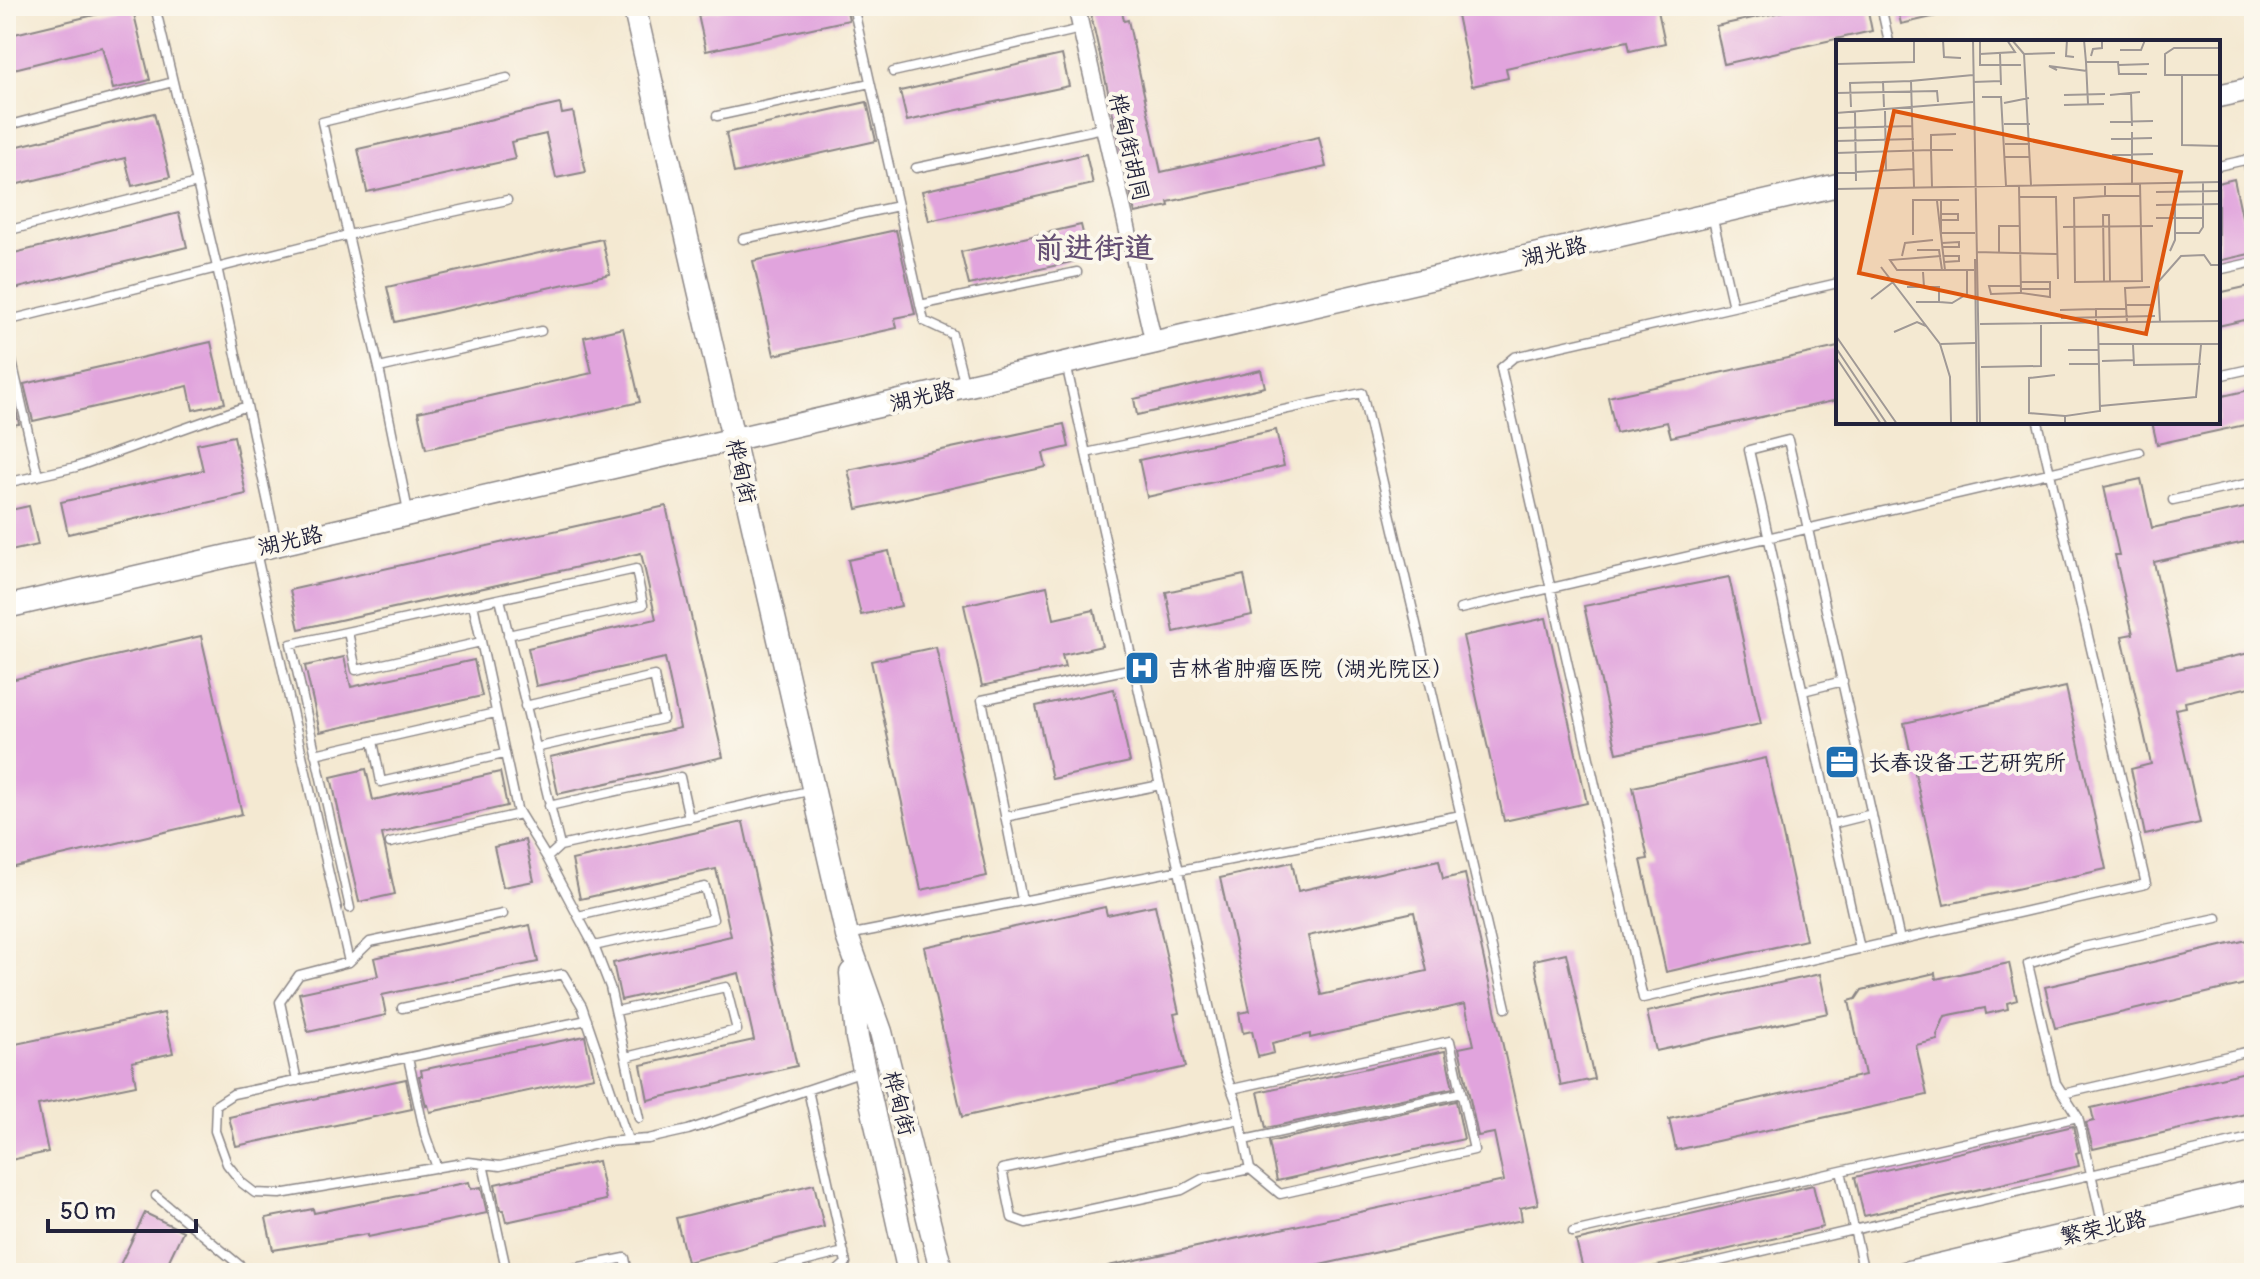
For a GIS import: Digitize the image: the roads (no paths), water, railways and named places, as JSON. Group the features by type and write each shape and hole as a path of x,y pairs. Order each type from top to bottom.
{"street":[{"name":"桦甸街","path":"634,6 847,936 881,1032 942,1273"},
{"name":"桦甸街胡同","path":"1076,6 1154,344"},
{"path":"2220,96 2254,88"},
{"name":"湖光路","path":"6,607 1836,185"},
{"name":"桦甸街","path":"847,936 857,1038 909,1273"},
{"name":"繁荣北路","path":"1905,1273 2254,1191"}],"lane":[{"path":"155,6 247,406 266,545 349,962"},
{"path":"853,6 924,321 952,334 965,386"},
{"path":"1881,6 1889,40"},
{"path":"893,72 1081,29"},
{"path":"408,512 379,368 322,122 507,78"},
{"path":"6,126 173,82"},
{"path":"717,116 870,83"},
{"path":"916,168 1103,128"},
{"path":"2220,166 2251,159 2254,190"},
{"path":"6,231 197,183"},
{"path":"6,321 348,235 507,200"},
{"path":"743,239 898,206"},
{"path":"1712,214 1733,307"},
{"path":"2220,270 2254,262"},
{"path":"920,305 1077,272"},
{"path":"1836,283 1514,357 1501,368 1643,998 2146,884 2038,424"},
{"path":"379,368 541,331"},
{"path":"6,335 38,476"},
{"path":"1066,364 1222,1064 1232,1089 1250,1169 1280,1194 1474,1150 1450,1041 1232,1089"},
{"path":"2220,376 2254,368"},
{"path":"1086,453 1362,393 1506,1008"},
{"path":"6,483 76,467 247,406"},
{"path":"1860,949 1749,450 1788,440 1900,940"},
{"path":"1460,609 2139,452"},
{"path":"2173,500 2254,482"},
{"path":"350,908 291,644 636,569 643,605 508,635"},
{"path":"500,599 560,846"},
{"path":"473,604 504,754 520,814 594,946 610,987 639,1118"},
{"path":"348,632 356,670 481,642"},
{"path":"1022,900 982,700 1134,668"},
{"path":"525,706 654,676 663,719 535,748"},
{"path":"1803,691 1843,681"},
{"path":"315,754 495,713"},
{"path":"373,741 381,782 504,754"},
{"path":"549,806 680,777 689,818"},
{"path":"1005,817 1160,785"},
{"path":"547,858 560,846 814,790"},
{"path":"390,843 520,814"},
{"path":"1832,824 1872,814"},
{"path":"847,936 1461,815"},
{"path":"578,916 705,887 713,919 594,946"},
{"path":"297,1081 280,1002 299,975 349,962 370,942 503,914"},
{"path":"2103,1227 2078,1117 2056,1083 2028,964 2079,948 2217,918"},
{"path":"402,1008 563,974 582,1006 628,1140"},
{"path":"616,1011 726,987 737,1030 626,1057"},
{"path":"587,1020 233,1094 216,1105 215,1131 227,1164 242,1183 255,1193 280,1194 469,1162 500,1166 605,1142 688,1130 864,1070"},
{"path":"2063,1094 2254,1050"},
{"path":"408,1058 425,1134 437,1168"},
{"path":"808,1090 846,1263 835,1273"},
{"path":"1244,1140 1461,1093"},
{"path":"1573,1232 2078,1117"},
{"path":"1240,1119 1002,1169 1012,1218 1026,1223 1182,1190 1202,1179 1250,1169"},
{"path":"1668,1273 2254,1137"},
{"path":"483,1164 507,1273"},
{"path":"1841,1171 1864,1273"},
{"path":"156,1196 249,1273"},
{"path":"759,1273 844,1252"},
{"path":"550,1273 625,1258 628,1273"}],"place":[{"name":"吉林省肿瘤医院（湖光院区）","path":"1142,668"},
{"name":"长春设备工艺研究所","path":"1842,762"}],"district":[{"name":"前进街道","path":"1094,248"}]}
